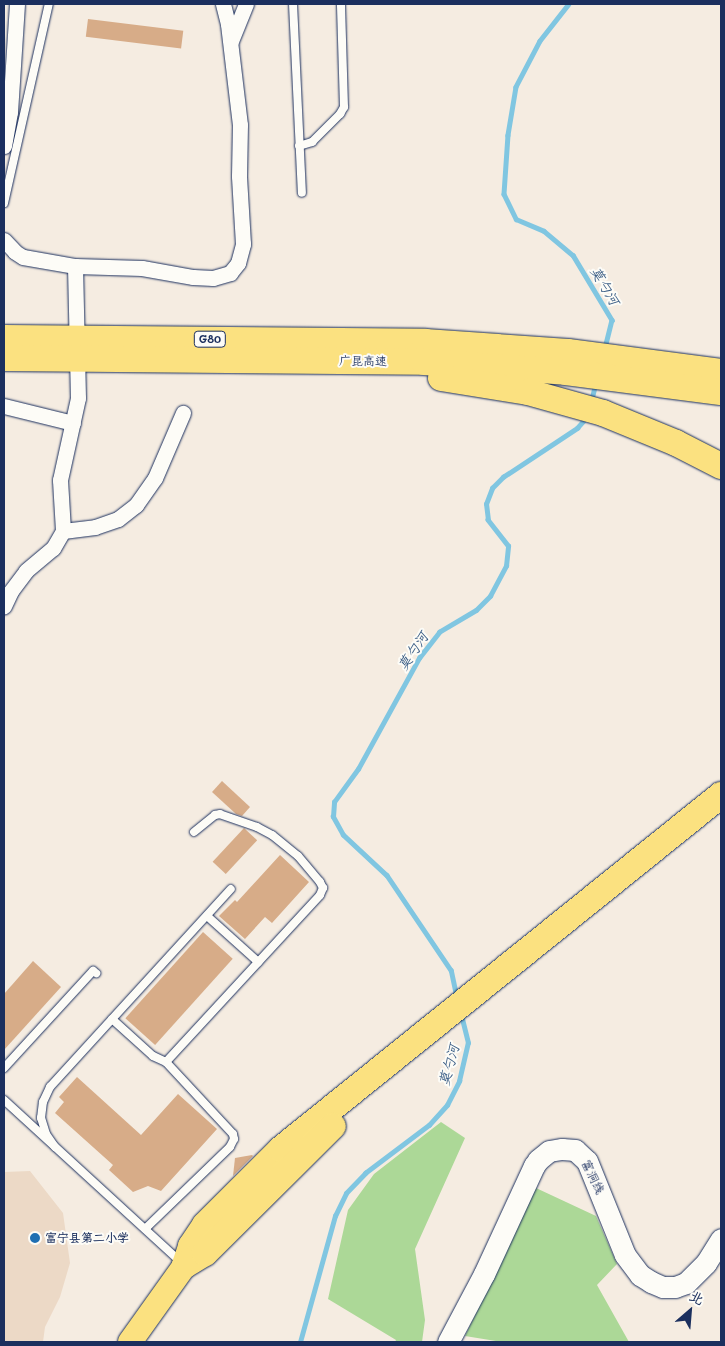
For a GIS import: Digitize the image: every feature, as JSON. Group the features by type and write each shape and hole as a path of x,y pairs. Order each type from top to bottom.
{"highway":[{"name":"广昆高速","path":"7,348 138,359 416,360 568,352 721,372"},
{"name":"广昆高速","path":"7,348 416,360 566,372 721,392"},
{"path":"416,360 490,385 566,402 640,427 721,466"},
{"path":"497,984 721,795"},
{"path":"185,1265 205,1253 335,1124 421,1045 497,984 721,813"}],"main road":[{"name":"富洞线","path":"448,1342 484,1274 534,1166 549,1151 562,1148 575,1150 587,1161 625,1255 640,1275 651,1282 663,1287 675,1287 686,1282 706,1263 721,1239"},
{"path":"130,1342 185,1265"}],"street":[{"path":"4,146 10,112 17,4"},
{"path":"4,240 6,244 23,257 75,266 142,268 193,277 213,278 225,276 235,269 241,257 243,244 239,176 240,126 230,43 223,4"},
{"path":"230,43 246,4"},
{"path":"4,606 11,591 26,571 53,548 63,531 60,480 78,398 75,266"},
{"path":"4,406 73,423"},
{"path":"63,531 118,519 136,505 155,478 183,413"}],"lane":[{"path":"4,203 50,4"},
{"path":"293,4 302,193"},
{"path":"299,146 312,142 340,114 344,107 341,4"},
{"path":"166,1062 320,895 322,885 298,856 272,835 257,827 220,814 214,815 194,832"},
{"path":"55,1147 46,1134 41,1118 46,1094 231,889"},
{"path":"207,916 258,962"},
{"path":"4,1068 93,970 96,973"},
{"path":"112,1019 153,1056 166,1062 231,1130 234,1139 230,1147 145,1229"},
{"path":"4,1100 185,1265"}],"shaded area":[{"name":"富宁县第二小学","path":"30,1171 63,1213 70,1263 60,1297 45,1327 43,1342 4,1342 4,1172"}],"green space":[{"path":"441,1122 465,1138 415,1249 425,1320 422,1342 395,1342 396,1340 328,1299 348,1210 374,1174"},
{"path":"536,1188 596,1216 617,1264 597,1285 629,1342 502,1342 465,1336"}],"building":[{"path":"88,19 183,31 181,49 86,37"},
{"path":"222,781 250,807 242,816 236,814 212,792"},
{"path":"244,828 257,840 226,874 213,862"},
{"path":"280,855 309,882 272,923 265,917 245,939 219,916 235,900 237,902"},
{"path":"203,932 233,959 155,1045 125,1018"},
{"path":"33,961 61,987 4,1050 4,994"},
{"path":"77,1077 141,1135 178,1094 217,1129 161,1191 148,1186 133,1192 109,1170 113,1165 55,1113 64,1102 59,1097"},
{"path":"253,1156 233,1176 235,1158"}],"waterway":[{"name":"莫勺河","path":"569,4 540,41 516,87 508,135 504,194 516,219 544,231 573,255 612,320 605,349"},
{"name":"莫勺河","path":"591,402 595,385"},
{"name":"莫勺河","path":"456,995 451,971 387,876 343,835 333,817 334,802 358,769 419,658 439,632 476,610 490,596 506,566 508,546 488,520 486,504 492,488 503,477 577,428 587,417"},
{"name":"莫勺河","path":"300,1342 335,1216 346,1193 365,1173 429,1125 447,1105 459,1081 468,1043 461,1015"}],"place":[{"name":"富宁县第二小学","path":"35,1238"}]}
